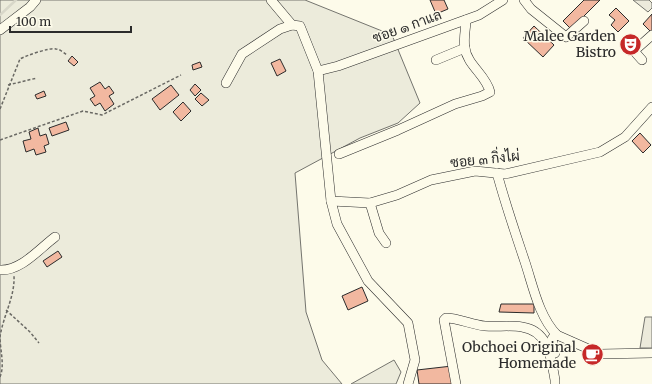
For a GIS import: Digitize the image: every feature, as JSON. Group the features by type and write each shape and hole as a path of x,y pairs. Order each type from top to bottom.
{"street":[{"path":"0,30 30,7 36,0"},
{"path":"272,0 292,25"},
{"name":"ซอย ๑ กาแล","path":"318,71 338,66 466,20 479,15 503,0"},
{"path":"524,0 531,9 566,37 584,21"},
{"path":"339,154 398,130 455,104 490,92 488,84 468,56 465,48 466,20"},
{"path":"226,83 242,54 280,29 292,25 300,26 318,71 331,202 337,224 368,281 408,323 415,360 408,384"},
{"path":"642,60 634,51 652,35"},
{"path":"436,60 465,48"},
{"name":"ซอย ๓ กิ่งไผ่","path":"331,202 370,203 397,195 431,180 474,171 505,174 600,152 625,137 652,107"},
{"path":"498,173 503,196 539,305 550,328 557,335 600,354 652,352"},
{"path":"370,203 379,233 386,243"},
{"path":"0,270 13,268 55,237"},
{"path":"456,384 444,320 446,318 453,318 482,326 523,327 532,329 547,343 555,384"},
{"path":"557,335 552,339 561,384"}],"path":[{"path":"0,109 16,65 20,59 25,56 52,48 57,49 67,55"},
{"path":"0,140 83,111 102,115 181,75"},
{"path":"8,85 37,78"},
{"path":"0,377 2,368 0,339 6,310 14,287 13,268"},
{"path":"6,310 30,332 39,343"}],"shaded area":[{"path":"0,0 305,0 392,35 420,103 398,123 360,138 295,173 306,312 322,360 342,384 0,384"},
{"path":"633,0 649,0 652,3 652,8 648,12"},
{"path":"645,317 652,317 652,348 640,348"},
{"path":"394,360 401,372 396,384 351,384"}],"building":[{"path":"430,0 444,0 448,9 436,14"},
{"path":"584,0 600,0 571,29 563,21"},
{"path":"616,8 629,21 618,32 611,25 615,20 609,15"},
{"path":"652,14 652,31 651,32 643,24"},
{"path":"534,26 554,45 543,57 523,38"},
{"path":"72,56 78,62 74,66 68,61"},
{"path":"280,59 286,71 277,76 271,63"},
{"path":"200,62 202,67 193,70 192,65"},
{"path":"100,82 105,89 109,86 114,93 109,96 114,104 105,111 100,103 95,106 90,99 95,96 90,88"},
{"path":"195,84 201,90 195,96 190,90"},
{"path":"171,85 179,95 160,110 152,99"},
{"path":"44,91 46,96 37,99 35,95"},
{"path":"201,93 209,100 202,106 195,99"},
{"path":"183,102 191,111 181,121 173,112"},
{"path":"66,122 69,130 52,136 49,128"},
{"path":"38,128 40,136 46,134 49,144 44,146 46,152 36,155 34,149 26,152 23,141 31,139 29,132"},
{"path":"640,133 651,145 643,153 632,141"},
{"path":"58,251 62,257 47,267 43,261"},
{"path":"362,287 368,301 348,310 342,296"},
{"path":"501,304 534,304 534,313 499,312"},
{"path":"452,366 454,384 419,384 417,370"}],"waterway":[{"path":"0,15 16,0"}],"place":[{"name":"Malee Garden Bistro","path":"631,44"},
{"name":"Obchoei Original Homemade","path":"592,355"}]}
